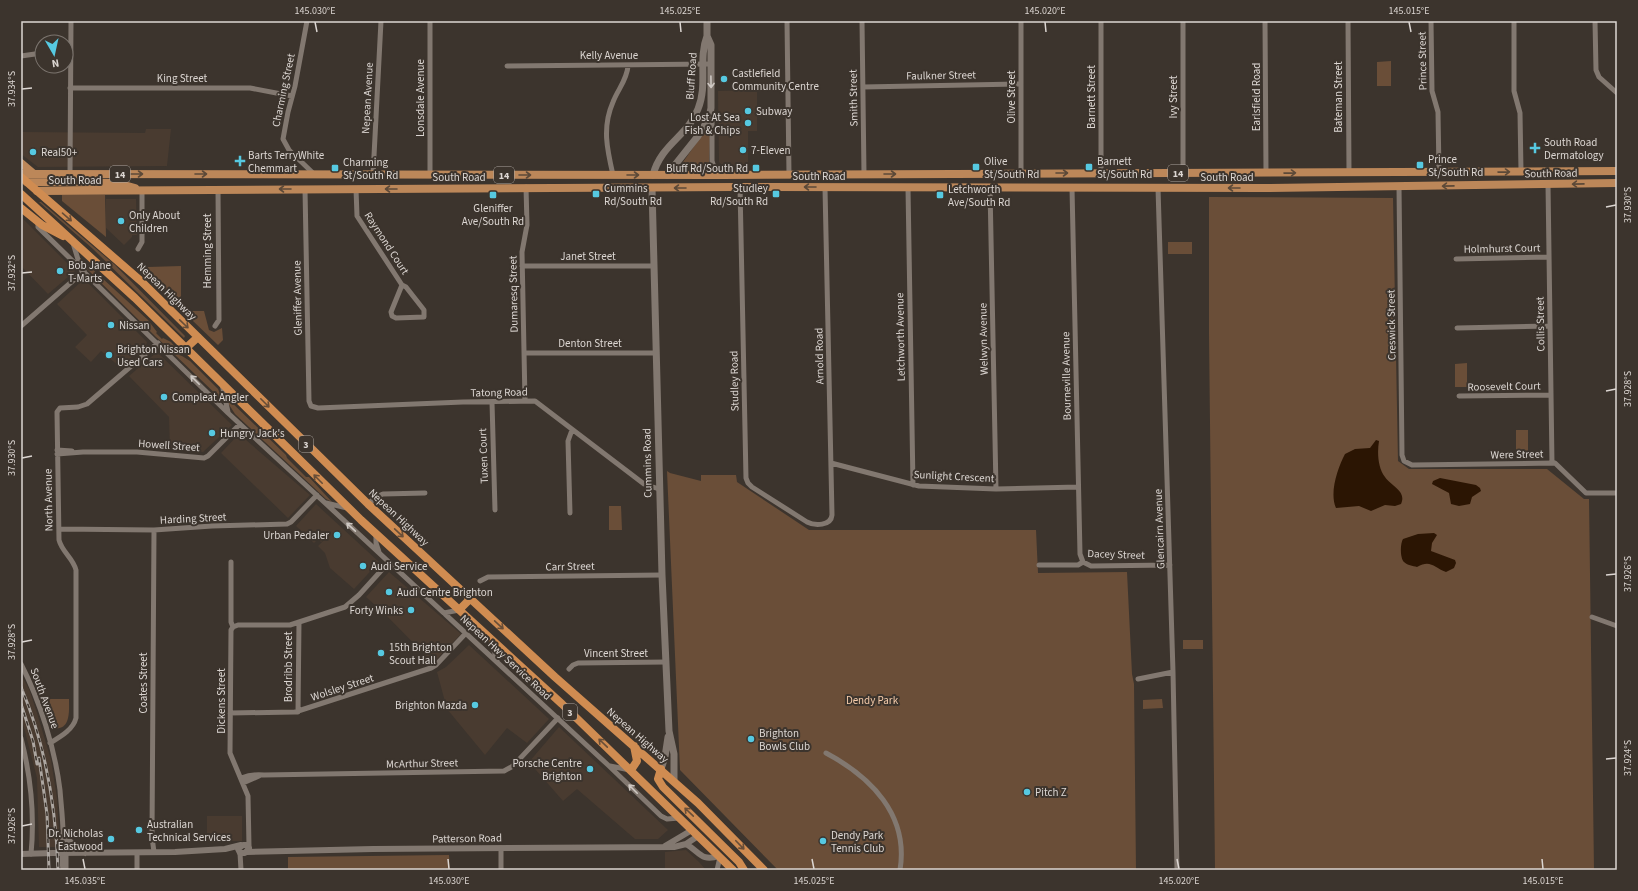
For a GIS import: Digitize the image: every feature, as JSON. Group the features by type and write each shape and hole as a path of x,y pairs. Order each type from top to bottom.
{"highway":[{"name":"Nepean Highway","path":"23,181 37,191 142,282 368,504 555,677 674,782 715,820 764,870"},
{"name":"South Road","path":"21,191 37,191"},
{"name":"3","path":"21,194 125,288 348,508 631,770 733,870"},
{"path":"21,208 50,230 71,240"},
{"path":"186,348 198,337"},
{"path":"459,610 470,599"},
{"path":"631,770 637,762 634,746"},
{"path":"661,770 658,777 661,784 739,862 744,870"},
{"path":"695,833 715,820"}],"main road":[{"name":"Bluff Road","path":"666,175 705,126 710,114 711,105 704,45 707,36 708,21"},
{"name":"Bluff Road","path":"653,175 661,155 687,126 698,110 707,64"},
{"path":"21,163 34,174"},
{"path":"1521,171 1521,185"},
{"name":"South Road","path":"21,174 788,175 1617,171"},
{"path":"1266,173 1266,188"},
{"path":"70,174 77,182"},
{"path":"113,174 113,183"},
{"name":"Hemming Street","path":"217,174 218,189"},
{"path":"1020,188 1021,174"},
{"path":"430,175 430,188"},
{"path":"653,175 654,190"},
{"path":"654,190 666,175"},
{"path":"706,175 706,188"},
{"path":"788,175 788,187"},
{"path":"23,181 113,183 124,184 141,190"},
{"name":"South Road","path":"37,191 430,188 654,190 740,187 1266,188 1617,183"},
{"name":"Cummins Road","path":"654,190 654,266 659,489 669,731 673,751 674,782"},
{"name":"Cummins Road","path":"661,770 666,756 669,731"}],"street":[{"path":"70,34 71,21"},
{"name":"Charming Street","path":"307,21 295,86 284,132 284,142 289,150 315,175"},
{"name":"Nepean Avenue","path":"373,175 381,21"},
{"name":"Lonsdale Avenue","path":"430,21 430,175"},
{"path":"787,21 788,175"},
{"name":"Smith Street","path":"862,21 864,174"},
{"name":"Olive Street","path":"1021,21 1021,174"},
{"name":"Barnett Street","path":"1101,21 1101,173"},
{"name":"Ivy Street","path":"1183,21 1183,173"},
{"name":"Earlsfield Road","path":"1265,21 1266,173"},
{"name":"Bateman Street","path":"1348,21 1349,172"},
{"name":"Prince Street","path":"1431,21 1432,93 1438,112 1439,172"},
{"path":"1514,21 1514,91 1520,113 1521,171"},
{"path":"1595,21 1596,70 1600,77 1617,93"},
{"path":"21,56 34,54"},
{"name":"Kelly Avenue","path":"507,66 628,66 707,64"},
{"path":"612,175 606,145 607,122 613,100 626,80 628,66"},
{"path":"69,74 70,174"},
{"name":"Faulkner Street","path":"863,86 1020,84"},
{"name":"King Street","path":"70,88 250,88 292,96"},
{"name":"Bluff Road","path":"711,105 713,121 712,163 722,175"},
{"name":"Collis Street","path":"1548,184 1552,463"},
{"name":"Creswick Street","path":"1400,186 1402,455 1406,463"},
{"name":"Studley Road","path":"740,187 746,480 750,485 808,523 827,523"},
{"name":"Dumaresq Street","path":"525,401 522,248 527,225 526,188"},
{"name":"Arnold Road","path":"825,188 832,516 827,523"},
{"name":"Letchworth Avenue","path":"908,188 913,485"},
{"name":"Welwyn Avenue","path":"990,188 996,489"},
{"name":"Bourneville Avenue","path":"1072,188 1078,487 1080,554 1083,562"},
{"name":"Glencairn Avenue","path":"1158,188 1173,672 1177,870"},
{"name":"Hemming Street","path":"214,326 219,320 218,189"},
{"name":"Gleniffer Avenue","path":"305,189 309,402 311,406"},
{"name":"Raymond Court","path":"356,189 356,211 358,218 402,285 406,287 424,310 424,317 396,318 392,316 391,312 402,285"},
{"path":"138,249 142,242 141,190"},
{"name":"Nepean Hwy Service Road","path":"38,222 40,229 228,413 498,662 662,817 667,819 679,818"},
{"name":"Nepean Hwy Service Road","path":"71,240 82,269"},
{"name":"Holmhurst Court","path":"1456,259 1549,258"},
{"name":"Janet Street","path":"522,266 654,266"},
{"path":"21,326 82,269"},
{"path":"1457,328 1550,326"},
{"name":"North Avenue","path":"50,741 67,731 74,724 76,718 76,576 73,563 60,546 58,537 57,410 60,408 82,406 87,404 158,343"},
{"path":"164,349 180,352 186,348"},
{"name":"Denton Street","path":"524,354 656,353"},
{"path":"222,383 228,413"},
{"name":"Roosevelt Court","path":"1459,396 1550,395"},
{"name":"Tatong Road","path":"311,406 318,408 532,401 538,403 644,484 659,489"},
{"name":"Tuxen Court","path":"492,402 495,510"},
{"name":"Howell Street","path":"58,452 137,452 204,458 208,456 240,424"},
{"path":"570,513 568,441 572,430"},
{"name":"Sunlight Crescent","path":"831,463 922,487 996,489 1078,487"},
{"name":"Were Street","path":"1406,463 1412,465 1552,463 1558,465 1586,493 1617,493"},
{"path":"368,504 377,496 383,494 426,493"},
{"name":"Harding Street","path":"59,530 154,530 212,526 287,524 291,522 317,495"},
{"name":"Nepean Hwy Service Road","path":"325,502 348,508"},
{"name":"Coates Street","path":"152,852 154,530"},
{"path":"376,533 376,543 379,553"},
{"name":"Dickens Street","path":"231,562 231,622 233,627 231,630 230,753 248,796 248,838 246,847"},
{"path":"233,627 238,625 287,625 348,606 389,562"},
{"name":"Dacey Street","path":"1039,565 1078,565 1083,562 1091,566 1170,565"},
{"name":"Carr Street","path":"480,580 488,577 662,575"},
{"name":"Nepean Hwy Service Road","path":"444,613 459,610"},
{"path":"1592,617 1617,626"},
{"name":"Brodribb Street","path":"298,712 299,622"},
{"name":"Wolsley Street","path":"230,712 298,712 431,668 436,665 466,633"},
{"path":"490,639 498,662"},
{"name":"Vincent Street","path":"569,669 576,663 666,662"},
{"name":"South Avenue","path":"21,664 36,698 50,741"},
{"path":"1138,679 1173,672"},
{"name":"McArthur Street","path":"242,780 264,775 504,771 514,766 558,718"},
{"path":"21,738 32,789 33,854"},
{"path":"50,741 60,789 63,835 66,843 64,870"},
{"path":"826,753 843,762 860,774 881,796 893,817 900,837 900,870"},
{"path":"608,765 616,768 631,770"},
{"name":"Patterson Road","path":"21,854 225,850 246,847 269,851 676,846 686,844 695,833"},
{"name":"Patterson Road","path":"665,846 695,833"},
{"path":"63,835 85,853"},
{"path":"686,844 705,858 710,859 720,857 717,870"},
{"name":"Patterson Road","path":"225,850 239,853 246,847"},
{"path":"500,848 501,870"},
{"path":"137,852 137,870"},
{"path":"239,853 241,870"}],"shaded area":[{"path":"757,90 757,131 748,131 748,166 723,166 719,162 718,91"},
{"path":"146,129 171,129 167,166 38,167 21,154 21,132 145,133"},
{"name":"Only About Children","path":"106,199 136,199 137,235 132,235 132,237 124,245 106,228"},
{"path":"21,217 75,271 48,294 21,266"},
{"path":"84,279 147,342 146,345 120,367 101,351 91,362 75,347 87,335 57,304"},
{"path":"157,352 232,425 203,452 170,449 169,417 129,376"},
{"path":"239,434 310,495 288,518 221,453"},
{"path":"1376,440 1379,441 1379,465 1388,480 1400,492 1402,496 1401,504 1395,506 1385,505 1371,511 1359,506 1336,508 1333,495 1335,480 1345,454 1355,449 1370,448"},
{"path":"1440,478 1476,485 1481,491 1472,497 1470,504 1459,506 1451,504 1449,493 1432,484 1433,481"},
{"path":"316,504 379,562 354,589 330,568 325,553 318,546 324,540 321,542 318,539 314,543 296,526"},
{"path":"1434,533 1437,535 1432,543 1431,551 1455,560 1456,563 1454,568 1446,572 1429,564 1417,567 1408,565 1404,562 1401,551 1403,539 1418,534"},
{"path":"389,572 461,634 433,663 384,613 366,597"},
{"path":"469,645 549,719 527,743 507,728 485,755 447,709 437,672 446,667"},
{"path":"21,675 29,689 51,760 57,798 60,847 39,847 37,778 21,716"},
{"path":"559,727 668,830 658,839 635,839 577,789 563,801 529,762"},
{"path":"207,816 242,816 242,841 207,841"},
{"path":"686,850 706,870 665,870 665,852"}],"green space":[{"path":"1391,61 1391,86 1377,86 1377,62"},
{"path":"709,125 709,165 681,165"},
{"path":"62,195 105,195 106,237 62,201"},
{"path":"1209,197 1393,198 1398,461 1409,469 1547,469 1584,499 1589,499 1594,870 1215,870 1209,334"},
{"path":"39,202 41,202 115,265 185,336 184,338 93,249"},
{"path":"1168,242 1192,242 1192,254 1168,254"},
{"path":"79,257 148,320 157,332 156,333 162,339 163,338 171,342 177,349 166,346 156,337 82,264"},
{"path":"181,266 181,302 179,303 147,272 148,267"},
{"path":"190,311 204,311 209,330 214,332 222,328 223,340 218,345 193,321"},
{"path":"173,353 190,361 218,389 223,401"},
{"path":"1467,363 1467,387 1455,387 1455,364"},
{"path":"226,397 286,455 287,458 306,477 309,477 332,502 326,499 235,414"},
{"path":"1516,430 1528,430 1528,455 1516,455"},
{"name":"Dendy Park","path":"667,471 701,481 701,475 736,475 737,482 809,530 1036,530 1038,573 1127,572 1132,674 1134,684 1136,870 778,870 680,770"},
{"path":"609,506 621,506 622,530 609,530"},
{"path":"1183,640 1203,640 1203,649 1183,649"},
{"path":"43,699 69,699 68,719 63,726 53,728"},
{"path":"1162,699 1163,708 1143,709 1143,700"},
{"path":"449,855 450,870 288,870 288,857"}],"railway":[{"path":"21,687 37,731 48,777 55,823 58,870"},
{"path":"21,704 33,741 37,764"},
{"path":"39,758 47,814 49,870"}],"place":[{"name":"Castlefield Community Centre","path":"724,79"},
{"name":"Subway","path":"748,111"},
{"name":"Lost At Sea Fish & Chips","path":"748,123"},
{"name":"South Road Dermatology","path":"1535,148"},
{"name":"7-Eleven","path":"743,150"},
{"name":"Real50+","path":"33,152"},
{"name":"Barts TerryWhite Chemmart","path":"240,161"},
{"name":"Prince St/South Rd","path":"1420,165"},
{"name":"Olive St/South Rd","path":"976,167"},
{"name":"Barnett St/South Rd","path":"1089,167"},
{"name":"Charming St/South Rd","path":"335,168"},
{"name":"Bluff Rd/South Rd","path":"756,168"},
{"name":"Cummins Rd/South Rd","path":"596,194"},
{"name":"Studley Rd/South Rd","path":"776,194"},
{"name":"Gleniffer Ave/South Rd","path":"493,195"},
{"name":"Letchworth Ave/South Rd","path":"940,195"},
{"name":"Only About Children","path":"121,221"},
{"name":"Bob Jane T-Marts","path":"60,271"},
{"name":"Nissan","path":"111,325"},
{"name":"Brighton Nissan Used Cars","path":"109,355"},
{"name":"Compleat Angler","path":"164,397"},
{"name":"Hungry Jack's","path":"212,433"},
{"name":"Urban Pedaler","path":"337,535"},
{"name":"Audi Service","path":"363,566"},
{"name":"Audi Centre Brighton","path":"389,592"},
{"name":"Forty Winks","path":"411,610"},
{"name":"15th Brighton Scout Hall","path":"381,653"},
{"name":"Brighton Mazda","path":"475,705"},
{"name":"Brighton Bowls Club","path":"751,739"},
{"name":"Porsche Centre Brighton","path":"590,769"},
{"name":"Pitch Z","path":"1027,792"},
{"name":"Australian Technical Services","path":"139,830"},
{"name":"Dr. Nicholas Eastwood","path":"111,839"},
{"name":"Dendy Park Tennis Club","path":"823,841"}]}
